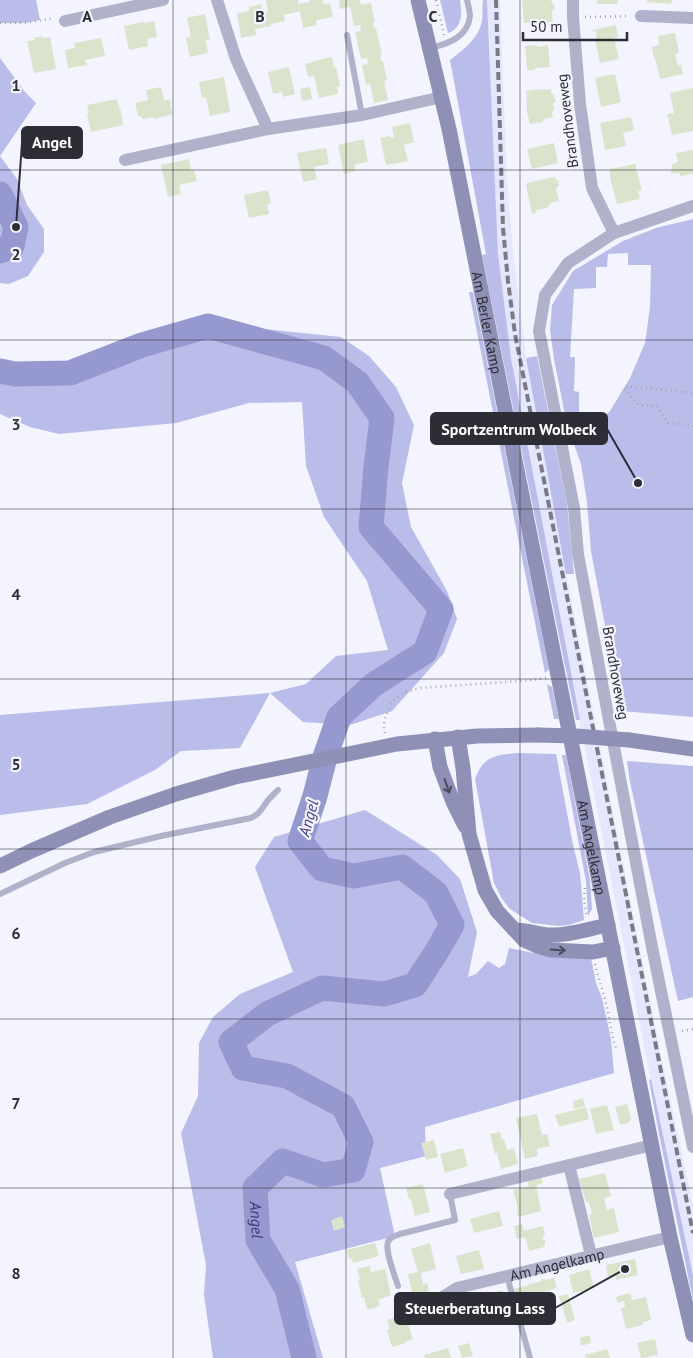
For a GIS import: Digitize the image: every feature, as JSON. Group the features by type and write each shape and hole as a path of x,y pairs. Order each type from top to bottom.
{"street":[{"path":"65,21 163,0"},
{"path":"217,0 236,59 268,129"},
{"name":"Am Berler Kamp","path":"418,0 438,47 442,97 533,549"},
{"name":"Brandhoveweg","path":"573,0 580,104 592,188 614,233"},
{"path":"641,16 693,18"},
{"path":"125,160 268,129 362,115 442,97"},
{"name":"Brandhoveweg","path":"693,206 614,233 568,263 544,296 539,331 574,508 578,554 611,734 693,1147"},
{"name":"Am Angelkamp","path":"533,549 670,1237 693,1335"},
{"path":"0,866 110,817 176,794 254,772 391,740 498,735 576,736 629,740 693,749"},
{"path":"458,737 469,834"},
{"path":"435,739 440,767 453,802 469,834 488,897 501,917 524,940 551,950 593,952 613,948"},
{"path":"516,930 555,935 608,925"},
{"path":"450,1194 652,1145"},
{"path":"568,1165 591,1255"},
{"name":"Am Angelkamp","path":"444,1296 456,1288 670,1237"}],"lane":[{"path":"438,47 459,38 467,28 470,14 467,0"},
{"path":"346,34 362,115"},
{"path":"0,894 65,863 94,852 251,818 263,809 266,802 278,790"},
{"path":"398,1286 387,1248 388,1242 391,1238 400,1234 455,1220 450,1194"},
{"path":"507,1276 530,1358"}],"path":[{"path":"436,0 443,28 438,47"},
{"path":"573,17 641,16"},
{"path":"0,23 26,23 54,18 65,21"},
{"path":"693,393 625,388 639,405 657,406 668,423 693,426"},
{"path":"391,740 383,726 389,706 393,700 405,692 420,688 534,680 558,676"},
{"path":"584,882 584,902 588,929"},
{"path":"593,952 613,1040 619,1056"}],"shaded area":[{"path":"0,0 36,0 40,20 25,23 0,23"},
{"path":"440,0 460,0 461,15 459,24 453,31 448,33"},
{"path":"483,0 487,0 498,254 511,358 580,720 576,720 482,255 486,254 450,60 470,43 478,33 482,20"},
{"path":"487,0 500,0 507,179 513,252 526,358 578,635 661,1056 693,1205 693,1275 647,1061 563,637 511,358 498,254"},
{"path":"0,58 25,92 36,103 0,156"},
{"path":"0,156 17,179 27,205 44,229 44,252 28,276 9,284 0,283"},
{"path":"693,219 693,717 621,711 591,551 587,502 581,464 567,425 550,330 552,305 573,271 623,241 656,228","holes":["628,253 628,265 651,265 650,307 645,343 630,378 610,411 606,415 579,415 579,392 574,391 575,357 570,357 574,289 596,288 596,267 607,267 608,254"]},
{"path":"469,292 473,292 549,669 545,673"},
{"path":"208,326 235,326 341,337 369,356 396,387 414,425 402,483 411,527 447,591 457,619 444,653 392,711 350,725 303,722 270,693 306,684 336,656 388,650 367,581 324,517 306,466 302,402 249,403 176,423 59,434 30,427 0,414 0,371 15,374 70,373 142,345"},
{"path":"537,356 567,504 574,574 566,574 526,358"},
{"path":"547,684 552,687 559,719 554,719"},
{"path":"270,693 240,748 181,751 155,770 87,804 0,815 0,715"},
{"path":"517,753 556,754 580,873 584,920 559,926 532,923 510,909 502,899 494,883 475,779 478,771 486,761 496,756"},
{"path":"562,755 566,755 590,880 592,909 588,916 586,881"},
{"path":"627,761 693,766 693,997 678,1001 630,782"},
{"path":"365,810 437,855 460,879 477,932 468,977 476,974 488,961 499,968 505,964 509,948 558,958 584,956 591,958 611,1039 614,1073 425,1127 426,1156 380,1168 395,1236 295,1262 323,1358 213,1358 204,1295 206,1265 181,1133 198,1096 199,1043 213,1017 240,994 293,972 255,867 274,837"},
{"path":"651,1079 693,1275 693,1300 659,1134 649,1080"}],"building":[{"path":"266,0 298,0 298,4 310,2 309,0 323,0 323,4 330,3 333,17 316,20 317,25 303,28 300,11 284,15 285,21 255,29 256,35 241,38 237,13 249,11 249,7 261,4 262,13 268,12"},
{"path":"339,0 360,0 361,5 371,3 375,22 373,22 374,28 376,28 382,55 380,55 381,61 383,61 387,80 384,81 388,100 374,103 370,84 366,85 362,65 368,64 367,58 361,59 355,32 361,31 360,25 354,26 350,7 340,9"},
{"path":"522,0 551,0 555,9 552,11 553,22 524,23"},
{"path":"597,0 618,0 618,4 597,4"},
{"path":"647,0 672,0 671,4 647,2"},
{"path":"205,14 210,40 206,40 208,53 190,57 186,38 191,37 187,18"},
{"path":"154,21 157,37 147,39 148,46 129,50 124,26"},
{"path":"616,25 618,37 614,38 619,59 600,63 595,39 597,38 596,31 593,32 593,30"},
{"path":"675,33 679,53 675,54 678,66 681,65 683,74 660,79 652,47 659,45 658,36"},
{"path":"42,36 42,38 50,37 56,69 34,73 27,41 35,40 34,38"},
{"path":"101,38 105,56 85,60 87,65 68,68 65,50 75,48 74,43"},
{"path":"535,45 538,47 548,45 550,67 536,68 534,70 527,69 525,46"},
{"path":"332,57 340,86 337,87 338,94 319,98 314,76 308,77 305,64"},
{"path":"289,67 295,94 283,97 282,92 273,94 268,72"},
{"path":"615,74 621,102 601,107 595,78"},
{"path":"224,77 230,112 210,116 206,97 202,98 199,82"},
{"path":"161,87 164,100 170,100 173,114 155,119 154,117 142,119 141,116 138,116 135,103 148,100 146,90"},
{"path":"310,87 312,99 302,101 300,89"},
{"path":"693,88 693,131 672,135 667,114 674,113 670,93"},
{"path":"551,89 551,93 554,95 556,102 553,103 553,117 544,119 542,122 530,124 526,108 526,91"},
{"path":"117,99 123,125 91,132 87,105"},
{"path":"631,117 634,130 623,133 626,146 605,150 600,123"},
{"path":"410,123 414,142 404,145 408,161 386,165 380,138 394,137 392,127"},
{"path":"364,139 368,162 355,164 355,171 344,174 338,145"},
{"path":"554,143 558,163 532,169 527,149"},
{"path":"326,148 329,164 314,167 317,179 303,182 297,153"},
{"path":"693,150 693,174 680,176 680,173 671,174 672,164 678,162 676,153"},
{"path":"189,159 191,170 194,170 197,181 179,185 181,194 168,197 161,165"},
{"path":"635,164 642,191 638,191 640,199 617,204 609,169"},
{"path":"554,177 559,185 556,189 559,201 551,203 547,208 537,210 532,214 527,183"},
{"path":"268,190 271,203 267,204 269,214 249,218 244,195"},
{"path":"583,1098 585,1106 574,1109 573,1101"},
{"path":"627,1104 631,1118 628,1123 620,1125 615,1107"},
{"path":"607,1105 614,1130 596,1134 590,1109"},
{"path":"586,1107 589,1119 559,1127 555,1115"},
{"path":"537,1114 542,1135 547,1134 550,1146 537,1149 538,1156 525,1159 516,1118"},
{"path":"500,1132 507,1150 514,1148 518,1164 501,1169 490,1134"},
{"path":"434,1140 438,1157 426,1160 421,1143"},
{"path":"463,1148 468,1166 445,1173 440,1154"},
{"path":"605,1173 611,1196 604,1198 607,1210 614,1208 619,1232 594,1238 589,1215 592,1214 589,1202 586,1202 579,1179"},
{"path":"541,1177 543,1183 536,1185 541,1211 518,1217 513,1190 529,1186 527,1180"},
{"path":"423,1184 430,1212 415,1216 406,1188"},
{"path":"499,1211 503,1226 474,1233 470,1219"},
{"path":"342,1216 345,1227 334,1231 331,1220"},
{"path":"522,1224 524,1231 543,1226 545,1234 542,1239 545,1240 544,1247 529,1251 525,1237 517,1239 514,1226"},
{"path":"375,1243 379,1256 353,1263 352,1259 349,1259 347,1250"},
{"path":"430,1243 436,1269 421,1273 423,1284 427,1283 429,1291 413,1296 408,1274 418,1272 411,1249"},
{"path":"479,1250 484,1269 461,1274 456,1256"},
{"path":"635,1259 638,1275 616,1280 615,1275 608,1277 606,1265"},
{"path":"370,1266 371,1272 385,1269 391,1295 378,1300 380,1306 367,1310 364,1297 362,1298 357,1269"},
{"path":"589,1269 594,1288 573,1293 569,1275"},
{"path":"554,1278 557,1288 540,1293 543,1306 519,1309 514,1289 542,1281 541,1279"},
{"path":"502,1290 507,1308 470,1317 472,1323 464,1324 460,1312 468,1310 466,1300"},
{"path":"630,1293 632,1300 646,1297 651,1320 643,1322 643,1325 626,1329 621,1308 625,1307 624,1301 618,1303 616,1297"},
{"path":"568,1294 575,1320 567,1323 559,1296"},
{"path":"408,1313 409,1315 411,1314 413,1321 408,1324 413,1339 392,1347 387,1330 390,1329 387,1320"},
{"path":"590,1335 591,1343 581,1346 580,1338"},
{"path":"655,1339 658,1355 641,1358 637,1343"},
{"path":"469,1343 473,1356 462,1358 458,1346"},
{"path":"448,1348 451,1358 425,1358 424,1355"},
{"path":"607,1349 610,1358 586,1358 585,1355"}],"waterway":[{"name":"Angel","path":"0,194 16,227 12,246 0,251"},
{"name":"Angel","path":"0,371 15,374 70,373 142,345 208,326 324,358 357,382 382,418 371,527 441,609 425,652 373,685 339,717 300,841 322,869 354,876 402,867 436,893 452,925 415,985 384,994 322,988 267,1014 231,1042 243,1068 287,1076 343,1106 361,1142 353,1170 323,1175 283,1161 255,1188 258,1240 287,1289 304,1358"}],"railway":[{"path":"496,0 503,228 515,334 693,1233"}],"place":[{"name":"Angel","path":"16,227"},
{"name":"Sportzentrum Wolbeck","path":"638,483"},
{"name":"Steuerberatung Lass","path":"625,1269"}]}
